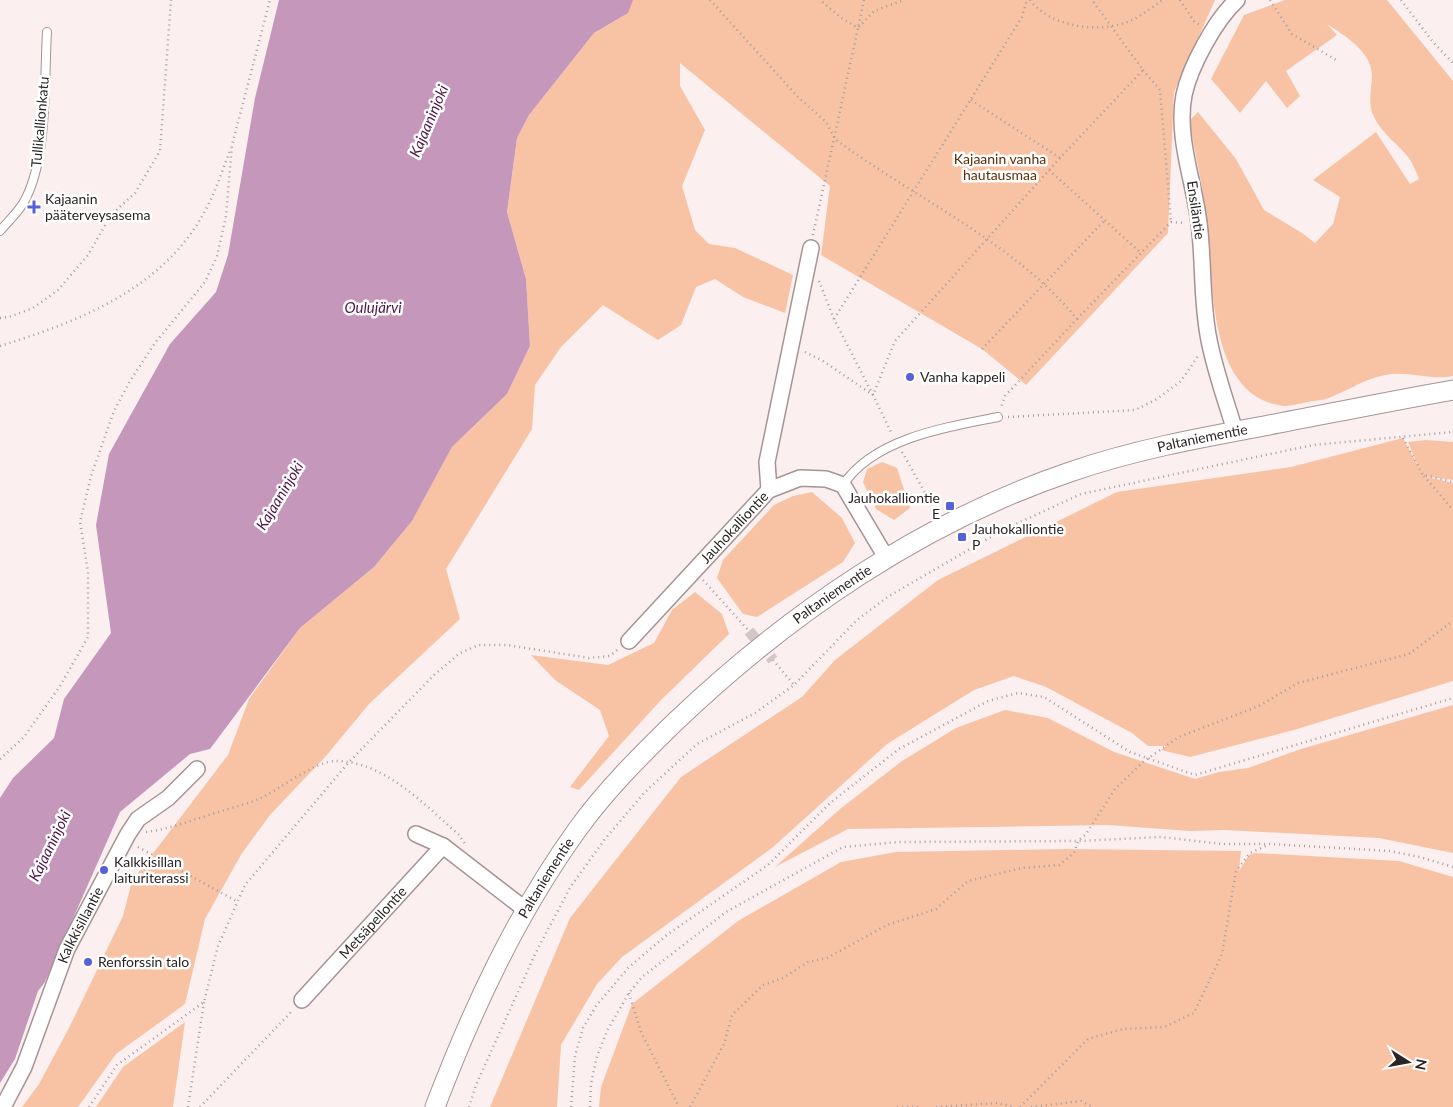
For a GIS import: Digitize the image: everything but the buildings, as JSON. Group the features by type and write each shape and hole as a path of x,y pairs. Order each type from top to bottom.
{"street":[{"name":"Ensiläntie","path":"1235,431 1209,340 1202,287 1200,223 1182,128 1184,96 1194,67 1212,34 1237,0"},
{"path":"769,490 766,462 810,248"},
{"name":"Paltaniementie","path":"436,1107 466,1028 526,910 578,828 609,790 650,746 699,700 783,629 887,559 944,526 1007,496 1071,472 1151,448 1453,390"},
{"name":"Jauhokalliontie","path":"628,641 769,490 800,478 826,478 844,485"},
{"path":"844,485 887,559"},
{"name":"Kalkkisillantie","path":"3,1107 24,1067 67,950 127,837 138,818 168,798 197,769"},
{"path":"416,834 442,846 526,910"},
{"name":"Metsäpellontie","path":"302,1000 442,846"}],"lane":[{"name":"Tullikallionkatu","path":"0,231 25,200 34,181 41,147 47,32"},
{"path":"844,485 853,470 898,444 935,429 998,417"}],"path":[{"path":"0,318 9,317 33,308 58,290 88,255 111,215 135,193 160,150 171,0"},
{"path":"0,346 75,321 151,277 178,251 202,218 232,145 270,0"},
{"path":"710,0 798,97 826,122 835,139 915,191 1021,266 1064,303 1077,319"},
{"path":"820,0 840,17 858,28"},
{"path":"810,248 864,0"},
{"path":"858,28 874,11 904,0"},
{"path":"834,319 971,100 1022,16 1028,0 1037,10 1061,22 1081,26 1112,26 1130,21 1163,0"},
{"path":"1092,0 1160,90 1171,222"},
{"path":"1180,0 1194,21 1204,28"},
{"path":"1270,0 1292,34 1338,61"},
{"path":"1401,0 1433,42 1453,63"},
{"path":"873,395 896,342 985,240 1144,70"},
{"path":"971,100 1060,158"},
{"path":"0,759 29,730 60,686 88,637 88,572 80,522 91,476 114,411 130,381 155,343 205,282 217,256 226,216 232,145"},
{"path":"1049,170 1141,253"},
{"path":"982,350 1105,220"},
{"path":"1200,223 1171,222 1005,396 998,417 1135,410 1158,399 1181,381 1209,340"},
{"path":"818,279 834,319 873,395 885,423 944,526"},
{"path":"790,344 823,361 873,395"},
{"path":"469,1107 476,1085 536,952 571,886 605,839 644,794 698,744 755,713 794,685 857,620 889,596 1003,530 1081,494 1313,445 1453,432"},
{"path":"1403,438 1423,475 1453,510"},
{"path":"1423,475 1453,482"},
{"path":"694,570 749,631"},
{"path":"690,1107 720,1053 732,1015 763,985 783,978 808,962 827,958 887,925 936,909 968,881 1022,868 1059,865 1074,852 1078,840 1086,834 1115,790 1148,758 1179,737 1259,706 1298,683 1409,654 1453,622"},
{"path":"188,1107 204,1002 218,946 238,902 246,885 275,847 349,762 434,675 460,654 479,645 507,645 590,658 610,656 628,641"},
{"path":"774,660 794,685"},
{"path":"570,1107 575,1056 583,1028 596,1006 628,968 662,939 768,865 830,803 899,749 988,701 1018,693 1044,697 1130,752 1195,775 1453,698"},
{"path":"127,837 170,829 260,798 300,775 335,760 349,762 374,770 399,784 459,835 469,848"},
{"path":"127,837 238,902"},
{"path":"590,1107 591,1084 597,1056 608,1029 629,993 642,978 726,912 844,846 899,842 1161,837 1222,844 1270,844 1390,851 1420,857 1453,867"},
{"path":"1020,1107 1088,1040 1123,1029 1164,1027 1194,1013 1222,954 1236,871 1250,853 1270,844"},
{"path":"629,993 641,1032 679,1107"},
{"path":"200,1107 302,1000"},
{"path":"89,1107 117,1065 204,1002"},
{"path":"1031,1107 1081,1101 1093,1107"},
{"path":"936,1107 998,1103 1013,1107"},
{"path":"896,1107 918,1107"}],"green space":[{"name":"Kajaanin vanha hautausmaa","path":"632,0 1215,0 1174,92 1168,233 1026,385 982,349 821,255 830,186 680,63 680,86 705,130 682,186 695,230 709,244 735,248 793,275 785,313 743,297 715,279 696,287 681,325 658,340 603,305 561,347 535,385 532,429 446,569 460,619 369,704 326,756 270,815 242,853 205,919 185,1004 116,1054 78,1107 22,1107 39,1084 70,1026 123,916 132,881 228,755 249,699 300,628 374,567 412,521 452,447 507,394 530,346 526,279 507,212 517,138 529,115 594,33 623,16"},
{"path":"1285,0 1387,0 1453,81 1453,376 1385,375 1369,379 1326,399 1284,406 1258,398 1239,380 1226,357 1218,328 1213,298 1206,214 1189,121 1198,112 1236,159 1264,210 1315,243 1333,224 1340,197 1313,180 1376,132 1410,184 1419,179 1409,158 1381,129 1374,117 1370,101 1371,66 1367,59 1356,45 1327,24 1337,35 1286,71 1300,96 1287,108 1266,81 1240,113 1211,79 1244,15"},
{"path":"1403,438 1418,466 1408,442 1426,440 1453,442 1453,480 1423,476 1453,483 1453,681 1294,730 1190,757 1161,750 1166,746 1148,746 1132,733 1046,687 1014,676 974,690 887,744 772,848 622,957 597,984 561,1045 557,1107 490,1107 570,918 681,777 802,697 835,660 938,580 1117,492 1291,467"},
{"path":"882,462 897,468 910,508 894,520 876,509 863,482 867,469"},
{"path":"812,492 842,518 855,543 843,562 757,617 743,614 717,578 723,560 774,505 793,496"},
{"path":"695,592 722,614 729,634 661,700 579,790 570,787 609,736 600,710 555,680 531,655 608,665 654,643 672,610"},
{"path":"1453,705 1453,853 1379,838 1224,830 1190,831 1108,825 848,829 775,867 840,809 902,761 956,728 1005,710 1048,718 1114,752 1195,779 1219,772 1248,768 1301,749"},
{"path":"1067,849 1241,851 1239,871 1249,855 1255,853 1399,861 1453,877 1453,1107 599,1107 601,1087 632,1004 738,921 841,862 896,852"},
{"path":"185,1022 173,1107 96,1107 123,1067"}],"water":[{"name":"Oulujärvi","path":"279,0 633,0 628,13 594,33 529,115 517,138 507,212 526,279 530,346 507,394 452,447 412,521 374,567 300,628 210,749 190,754 120,812 45,982 38,991 15,1059 0,1083 0,798 13,778 54,738 64,699 111,633 96,525 109,454 170,344 216,292 228,255 255,98"}],"tunnel":[{"path":"749,631 773,660"}],"place":[{"name":"Kajaanin pääterveysasema","path":"34,207"},
{"name":"Vanha kappeli","path":"910,377"},
{"name":"Jauhokalliontie E","path":"950,506"},
{"name":"Jauhokalliontie P","path":"962,537"},
{"name":"Kalkkisillan laituriterassi","path":"104,870"},
{"name":"Renforssin talo","path":"88,962"}],"water label":[{"name":"Kajaaninjoki","path":"429,121"},
{"name":"Kajaaninjoki","path":"280,496"},
{"name":"Kajaaninjoki","path":"50,846"}]}
